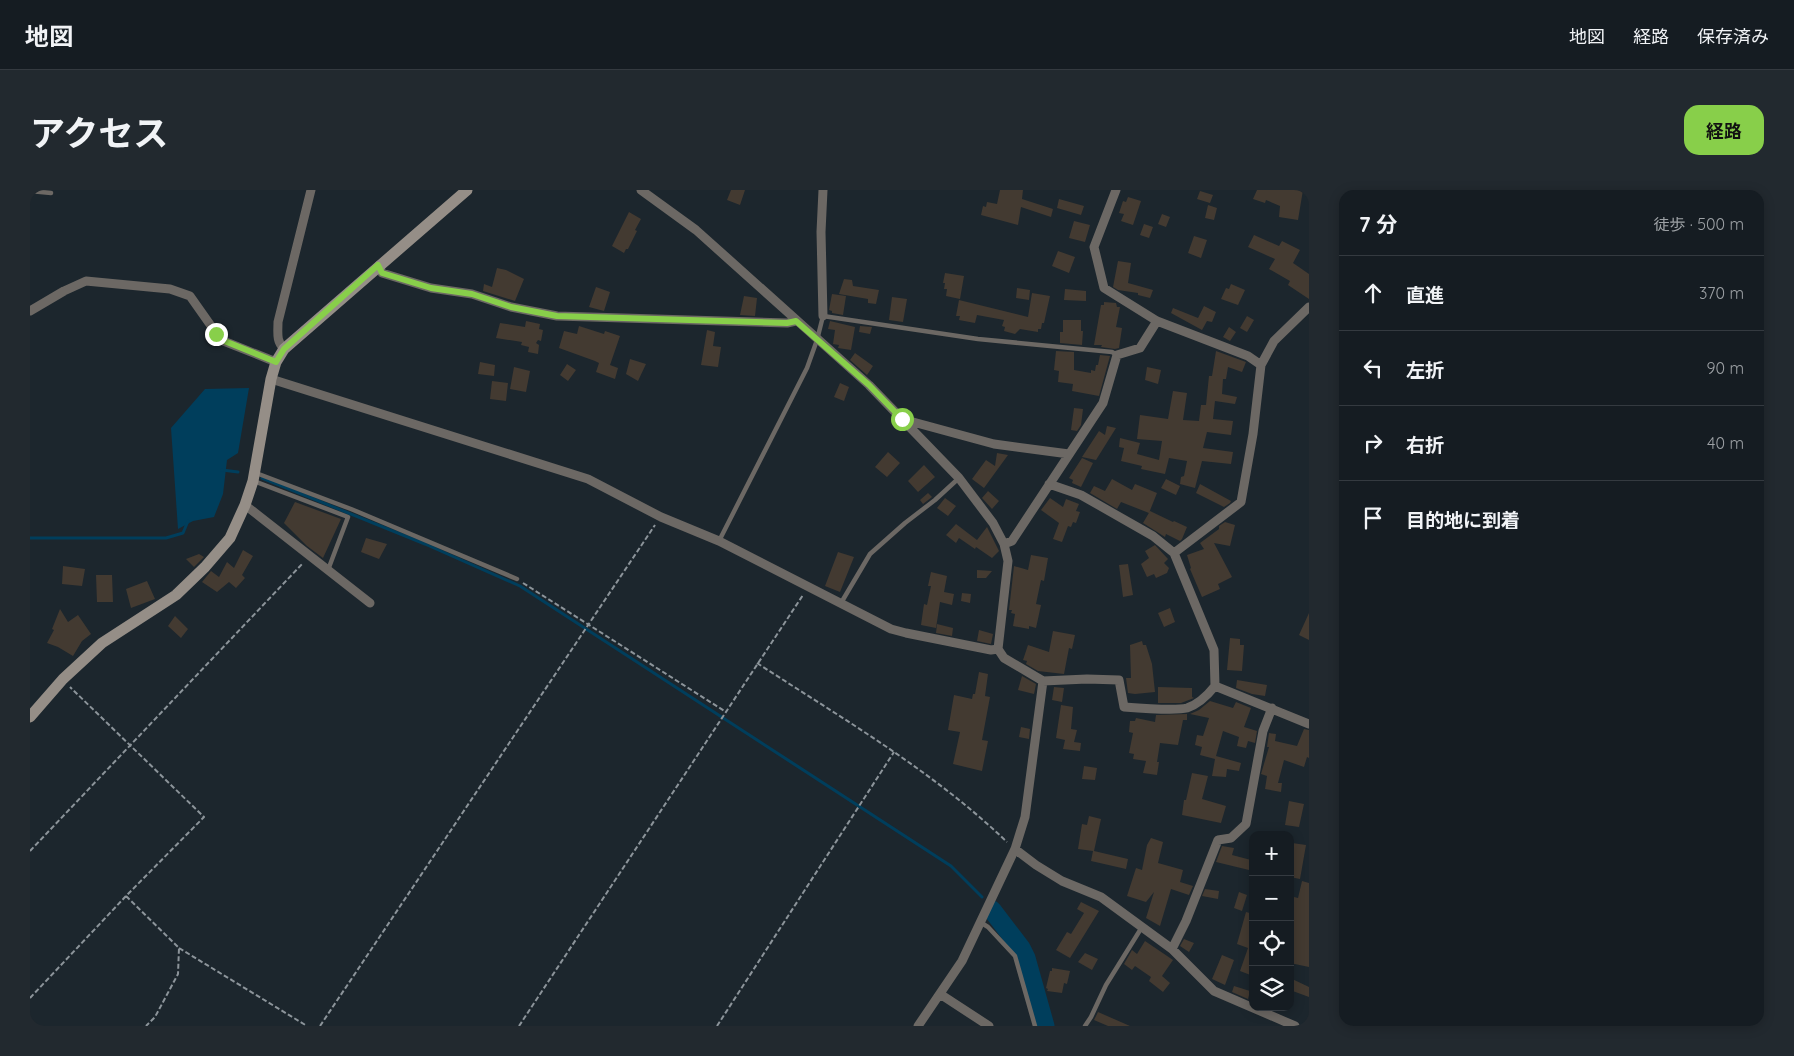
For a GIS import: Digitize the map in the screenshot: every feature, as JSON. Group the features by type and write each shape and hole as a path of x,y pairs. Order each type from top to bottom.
{"street":[{"path":"284,349 279,344 277,337 278,322 311,190"},
{"path":"30,717 63,680 102,642 176,595 205,567 230,538 245,505 254,476 271,379 276,362 284,349 378,265 467,190"},
{"path":"641,190 696,230 869,385 959,478 993,522 1004,544 1008,561 998,649 1004,658 1043,681 1119,680 1124,708 1184,709 1208,696 1215,686 1214,650 1174,554 1153,536 1087,499 1049,484"},
{"path":"823,190 821,232 823,316"},
{"path":"1116,190 1094,247 1104,288 1156,321 1248,356 1261,365"},
{"path":"378,265 382,273 431,288 472,294 511,307 557,316 787,323 796,321"},
{"path":"30,311 64,291 86,281 170,289 190,296 222,340 276,362"},
{"path":"1174,554 1240,502 1253,434 1261,365 1274,341 1309,307"},
{"path":"1004,544 1012,540 1103,403 1117,355 1140,348 1156,321"},
{"path":"271,379 588,479 661,517 719,541 891,629 991,650 998,649"},
{"path":"902,419 994,444 1069,454"},
{"path":"245,505 370,603"},
{"path":"918,1026 962,961 1015,849 1025,818 1043,681"},
{"path":"1215,686 1309,724"},
{"path":"1172,949 1186,920 1218,840 1231,838 1246,824 1263,731 1272,708"},
{"path":"1015,849 1062,881 1101,897 1172,949 1214,991 1295,1026"},
{"path":"940,994 989,1026"}],"lane":[{"path":"30,191 51,193"},
{"path":"719,541 807,368 823,316 978,339 1104,351 1117,355"},
{"path":"254,476 348,517 328,570"},
{"path":"254,476 351,509 518,579"},
{"path":"841,603 870,554 959,478"},
{"path":"980,922 988,927 1015,956 1035,1026"},
{"path":"1084,1026 1091,1017 1106,985 1142,927"}],"path":[{"path":"320,1026 661,517"},
{"path":"30,851 310,556"},
{"path":"518,579 726,712"},
{"path":"519,1026 808,587"},
{"path":"758,663 894,752 983,819 1015,849"},
{"path":"30,998 204,817 63,680"},
{"path":"717,1026 894,752"},
{"path":"126,896 180,948 307,1026"},
{"path":"146,1026 156,1016 178,974 180,948"}],"water":[{"path":"249,388 238,453 227,460 223,494 214,517 193,521 178,529 171,428 205,389"}],"building":[{"path":"731,190 745,190 740,205 727,200"},
{"path":"1000,190 1023,190 1022,199 1053,209 1051,217 1021,207 1018,225 981,215 983,206 986,207 987,202 997,204"},
{"path":"1257,190 1303,190 1298,220 1279,217 1280,206 1266,200 1265,203 1253,199"},
{"path":"1200,191 1213,195 1210,203 1197,199"},
{"path":"1128,197 1141,201 1133,225 1121,221 1124,214 1119,213 1123,201 1126,202"},
{"path":"1059,199 1084,206 1081,215 1057,208"},
{"path":"1208,205 1217,208 1214,220 1205,218"},
{"path":"629,212 641,219 628,249 624,253 612,246"},
{"path":"1162,214 1170,217 1166,227 1158,224"},
{"path":"1074,221 1090,225 1085,242 1069,238"},
{"path":"1144,224 1153,227 1149,238 1140,235"},
{"path":"1254,235 1279,246 1282,241 1300,250 1293,263 1309,274 1309,299 1288,285 1290,281 1269,269 1275,259 1248,247"},
{"path":"1194,236 1207,240 1201,258 1188,253"},
{"path":"1058,251 1075,257 1069,273 1052,266"},
{"path":"1118,261 1131,263 1128,283 1153,290 1150,298 1113,287"},
{"path":"497,268 506,270 524,279 515,301 483,291 484,284 492,287"},
{"path":"945,273 964,276 960,299 946,296 947,289 944,289 945,283 943,283"},
{"path":"844,279 852,280 853,286 879,290 876,304 868,303 868,299 839,294"},
{"path":"1231,284 1245,290 1238,305 1221,299 1226,288 1229,289"},
{"path":"596,287 610,292 604,311 589,307"},
{"path":"1017,288 1030,290 1029,300 1016,298"},
{"path":"1065,289 1086,291 1086,301 1064,300"},
{"path":"1032,293 1050,296 1044,323 1042,323 1041,329 1038,329 1038,332 1020,329 1015,334 1004,331 1005,327 1002,326 1004,320 977,315 975,323 959,320 960,316 956,316 959,300 1028,317"},
{"path":"832,294 846,296 843,315 832,313 829,310"},
{"path":"744,296 757,298 755,316 740,315"},
{"path":"892,297 907,299 903,322 889,320"},
{"path":"1104,302 1116,303 1117,307 1120,307 1116,327 1122,328 1119,348 1094,345 1101,305 1104,305"},
{"path":"1204,306 1216,312 1212,322 1207,321 1202,330 1171,313 1173,308 1198,318"},
{"path":"1247,316 1254,320 1247,332 1240,328"},
{"path":"1063,320 1081,320 1081,331 1083,331 1082,345 1060,343 1060,332 1063,332"},
{"path":"526,321 540,324 539,329 543,330 541,341 538,340 536,343 539,345 538,354 528,352 529,347 521,345 522,342 496,338 500,323 525,327"},
{"path":"830,321 855,327 851,350 838,348 839,345 833,344 835,330 828,329"},
{"path":"579,326 604,334 605,331 620,336 610,365 618,368 615,379 596,372 599,363 559,348 564,331 577,334"},
{"path":"860,326 872,327 870,334 859,332"},
{"path":"1229,327 1236,332 1230,341 1223,337"},
{"path":"707,330 715,332 713,346 721,347 718,367 701,365"},
{"path":"1056,351 1074,352 1074,370 1091,373 1091,370 1095,371 1096,365 1098,365 1100,355 1110,356 1099,396 1072,391 1073,384 1058,382 1059,371 1054,370"},
{"path":"1216,351 1246,362 1242,372 1228,367 1226,379 1223,379 1222,394 1237,397 1235,404 1215,401 1213,419 1233,421 1231,435 1207,432 1203,448 1233,452 1231,464 1202,461 1195,488 1180,484 1187,461 1169,458 1165,474 1141,469 1142,466 1121,461 1124,448 1119,447 1120,438 1140,443 1137,454 1159,460 1162,441 1137,439 1140,415 1168,419 1173,391 1187,393 1183,420 1199,421 1201,405 1206,405 1209,376 1212,376"},
{"path":"855,353 873,366 867,375 850,360"},
{"path":"630,359 646,364 638,381 626,374"},
{"path":"480,362 495,365 494,376 478,374"},
{"path":"567,364 576,370 568,381 560,375"},
{"path":"514,367 530,371 526,392 510,389"},
{"path":"1147,367 1161,370 1158,384 1145,380"},
{"path":"492,381 508,383 506,401 490,399"},
{"path":"840,383 849,387 844,401 834,397"},
{"path":"1074,408 1083,409 1081,425 1077,431 1071,430"},
{"path":"1107,426 1116,428 1096,460 1082,457 1099,431 1105,435"},
{"path":"888,452 900,463 887,477 875,467"},
{"path":"997,453 1008,455 984,488 972,479 986,460 995,466"},
{"path":"1082,458 1093,463 1081,487 1072,483 1073,480 1069,478"},
{"path":"924,465 935,477 918,492 908,481"},
{"path":"1112,479 1132,490 1135,484 1157,493 1149,513 1121,502 1117,509 1090,493 1094,486 1105,491"},
{"path":"1166,479 1180,486 1176,495 1161,488"},
{"path":"1200,484 1231,501 1230,503 1224,507 1196,493"},
{"path":"988,491 999,501 992,509 982,498"},
{"path":"928,493 932,497 923,504 920,500"},
{"path":"945,498 956,506 948,516 937,508"},
{"path":"1050,498 1063,507 1066,499 1079,504 1076,511 1080,512 1076,523 1073,522 1071,527 1068,526 1062,542 1053,539 1059,523 1041,510"},
{"path":"295,502 341,519 323,558 307,546 284,523"},
{"path":"1150,511 1187,527 1182,539 1180,541 1166,534 1165,537 1143,523"},
{"path":"1225,522 1235,525 1230,546 1214,543 1232,577 1218,584 1220,589 1202,597 1190,569 1187,555 1204,549 1200,543 1219,529 1219,526"},
{"path":"956,524 977,540 987,527 999,551 992,558 959,538 956,543 946,535"},
{"path":"366,538 387,544 379,559 361,552"},
{"path":"1155,545 1168,559 1164,563 1169,568 1167,573 1156,578 1154,574 1147,577 1141,564 1149,558 1145,551"},
{"path":"243,550 253,556 242,575 245,578 236,588 229,582 217,592 202,582 211,571 219,577 227,562 234,568"},
{"path":"838,552 854,557 840,592 825,586"},
{"path":"199,554 204,557 194,567 186,559"},
{"path":"1031,555 1048,558 1044,581 1041,580 1036,604 1041,605 1036,628 1029,626 1029,629 1013,626 1015,614 1011,613 1012,610 1009,610 1014,566 1028,570"},
{"path":"1128,564 1133,595 1123,597 1119,565"},
{"path":"63,566 85,569 82,586 62,584"},
{"path":"977,570 992,571 986,578 977,578"},
{"path":"931,572 947,576 944,592 954,594 952,605 940,602 936,628 921,625 924,604 927,605 931,586 928,586"},
{"path":"96,575 112,575 113,602 97,602"},
{"path":"147,581 155,599 131,608 126,589"},
{"path":"962,593 971,594 970,603 961,601"},
{"path":"1170,608 1175,622 1164,627 1158,613"},
{"path":"60,609 68,622 78,615 91,634 82,641 73,656 47,643 54,630 52,629"},
{"path":"1309,613 1309,640 1299,635"},
{"path":"175,616 188,629 181,638 168,626"},
{"path":"937,624 953,628 952,636 936,633"},
{"path":"979,630 993,634 991,644 977,641"},
{"path":"1053,631 1075,635 1072,649 1069,648 1064,674 1038,671 1026,664 1027,661 1023,660 1028,645 1049,652"},
{"path":"1230,638 1240,639 1240,645 1244,645 1242,671 1227,670"},
{"path":"1142,641 1143,645 1146,645 1152,664 1155,692 1128,693 1126,678 1131,678 1130,645"},
{"path":"979,672 988,674 985,696 990,697 982,740 988,741 982,771 953,764 960,732 948,730 954,695 972,699 973,694 975,694"},
{"path":"1022,676 1036,684 1034,694 1018,690"},
{"path":"1237,680 1267,685 1265,696 1252,694 1236,688"},
{"path":"1054,687 1064,688 1062,702 1052,700"},
{"path":"1158,687 1192,688 1192,697 1194,698 1181,703 1158,703"},
{"path":"1210,701 1233,708 1236,702 1251,708 1244,727 1257,731 1255,743 1248,741 1246,748 1237,746 1239,737 1223,731 1216,756 1241,763 1239,771 1227,769 1226,777 1212,776 1215,759 1200,755 1202,747 1195,745 1197,735 1203,736 1209,718 1190,714 1199,710"},
{"path":"1061,705 1073,707 1071,729 1077,730 1074,742 1081,743 1080,751 1063,749 1065,740 1056,738"},
{"path":"1187,714 1187,720 1183,720 1178,745 1160,743 1157,775 1143,773 1146,761 1133,759 1134,754 1129,753 1133,733 1129,732 1130,721 1135,721 1136,718 1155,722 1156,715"},
{"path":"1021,727 1030,729 1029,739 1019,737"},
{"path":"1304,729 1309,730 1309,758 1307,757 1304,767 1284,760 1278,783 1282,783 1281,792 1265,789 1267,776 1261,774 1269,747 1267,747 1269,733 1276,734 1275,741 1297,746"},
{"path":"1084,766 1097,768 1095,780 1082,779"},
{"path":"1192,773 1208,776 1202,799 1226,806 1221,823 1182,815 1184,800 1186,800"},
{"path":"1289,801 1304,804 1299,827 1285,825"},
{"path":"1089,816 1101,819 1094,851 1128,859 1126,869 1091,861 1093,851 1078,849 1082,824 1087,825"},
{"path":"1151,838 1163,842 1158,863 1183,870 1180,882 1193,886 1189,895 1171,889 1160,926 1146,918 1154,892 1146,902 1127,896 1136,868 1142,870 1147,845"},
{"path":"1294,843 1306,845 1300,879 1294,878"},
{"path":"1222,846 1234,848 1232,855 1249,859 1249,870 1216,862"},
{"path":"1302,881 1309,883 1309,967 1294,964 1294,897 1298,898"},
{"path":"1205,889 1219,891 1218,899 1202,896"},
{"path":"1239,892 1247,895 1242,911 1234,908"},
{"path":"1081,902 1099,911 1070,958 1056,950 1067,932 1071,934 1084,913 1077,909"},
{"path":"1246,912 1249,913 1249,974 1240,971 1248,948 1237,944"},
{"path":"1184,939 1194,943 1189,952 1180,946"},
{"path":"1145,941 1173,960 1162,976 1170,983 1163,992 1149,981 1151,977 1135,966 1132,970 1124,964 1132,950 1137,954"},
{"path":"1085,953 1098,959 1092,970 1078,962"},
{"path":"1222,955 1234,960 1225,985 1212,979"},
{"path":"1052,968 1070,971 1067,984 1064,983 1062,993 1047,991 1048,989 1046,988"},
{"path":"1294,980 1309,987 1309,997 1294,991"},
{"path":"1234,986 1249,991 1248,999 1232,992"},
{"path":"1098,1012 1130,1026 1108,1026 1094,1020"}],"waterway":[{"path":"222,470 238,472"},
{"path":"262,478 425,544 520,586 951,866 982,897"},
{"path":"30,538 166,538 183,533 188,521"},
{"path":"992,910 1021,948 1026,958 1045,1026"}],"route":[{"path":"216,334 222,340 276,362 284,349 378,265 382,273 431,288 472,294 511,307 557,316 787,323 796,321 869,385 902,419"}]}
